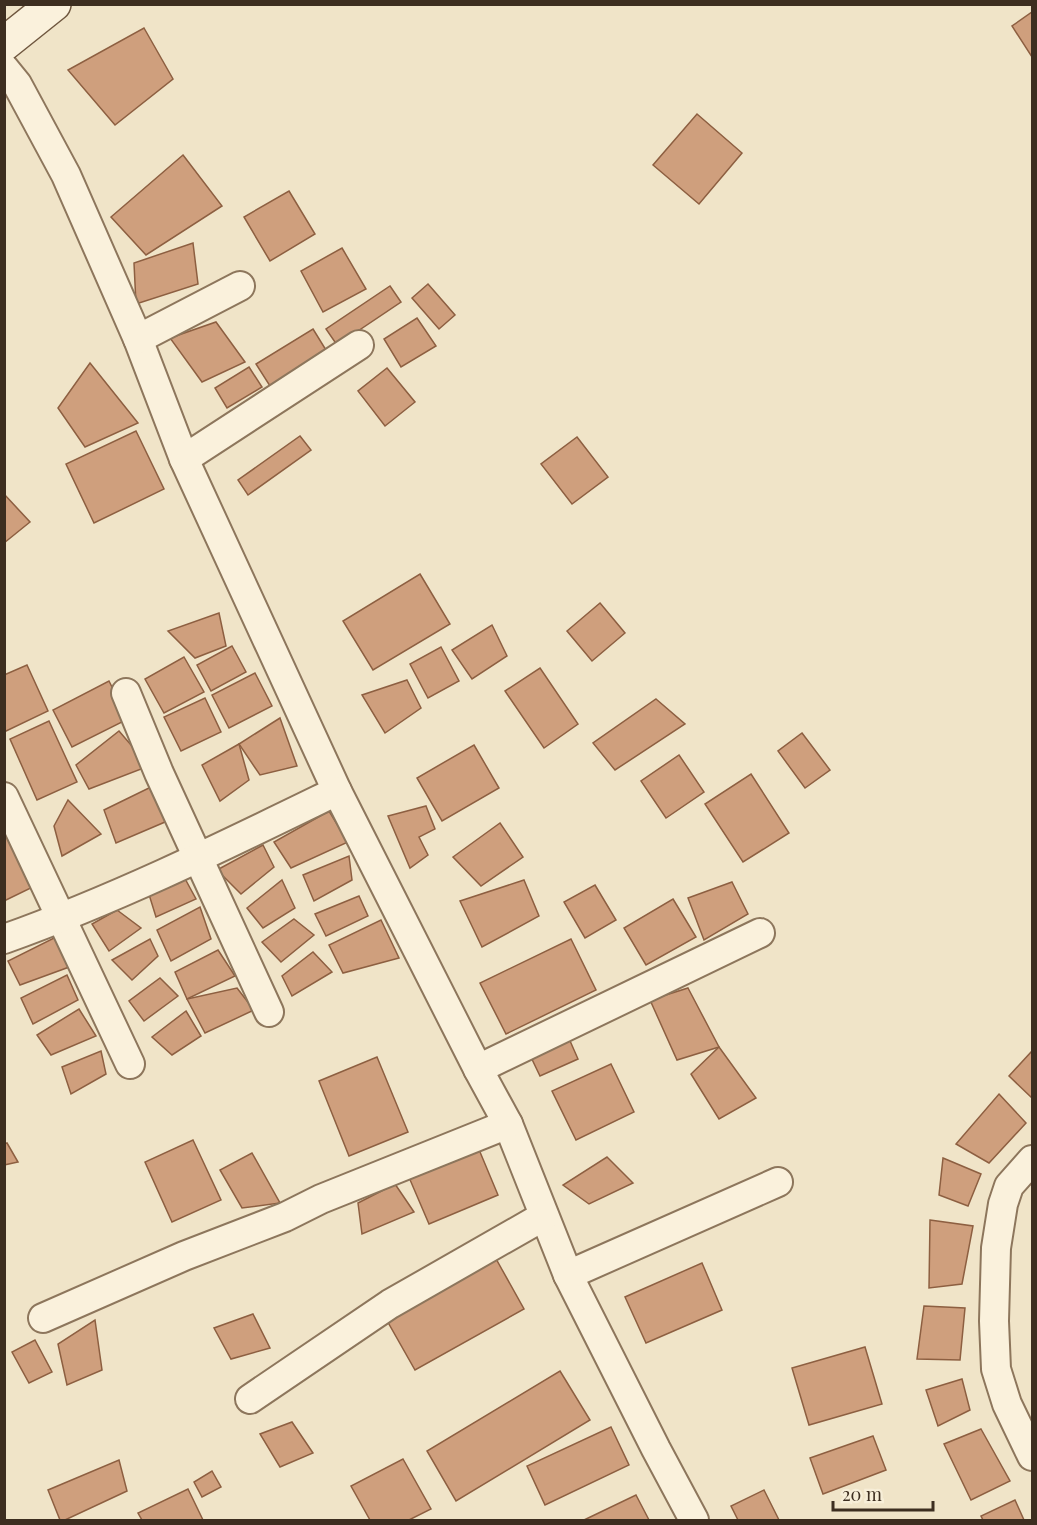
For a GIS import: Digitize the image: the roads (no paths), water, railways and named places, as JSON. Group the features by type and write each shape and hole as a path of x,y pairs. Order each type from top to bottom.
{"main road":[{"path":"4,44 54,4"}],"street":[{"path":"4,68 17,84 66,175 138,339 184,459 337,791 508,1124 568,1275 694,1521"},
{"path":"138,339 240,286"},
{"path":"184,459 359,345"},
{"path":"126,693 159,773 269,1012"},
{"path":"4,939 62,918 199,858 337,791"},
{"path":"4,797 130,1064"},
{"path":"478,1069 760,933"},
{"path":"43,1318 184,1256 285,1217 321,1199 508,1124"},
{"path":"1032,1160 1009,1186 1003,1204 996,1248 994,1321 996,1369 1007,1404 1032,1456"},
{"path":"568,1275 778,1182"},
{"path":"250,1399 390,1304 543,1216"}]}
